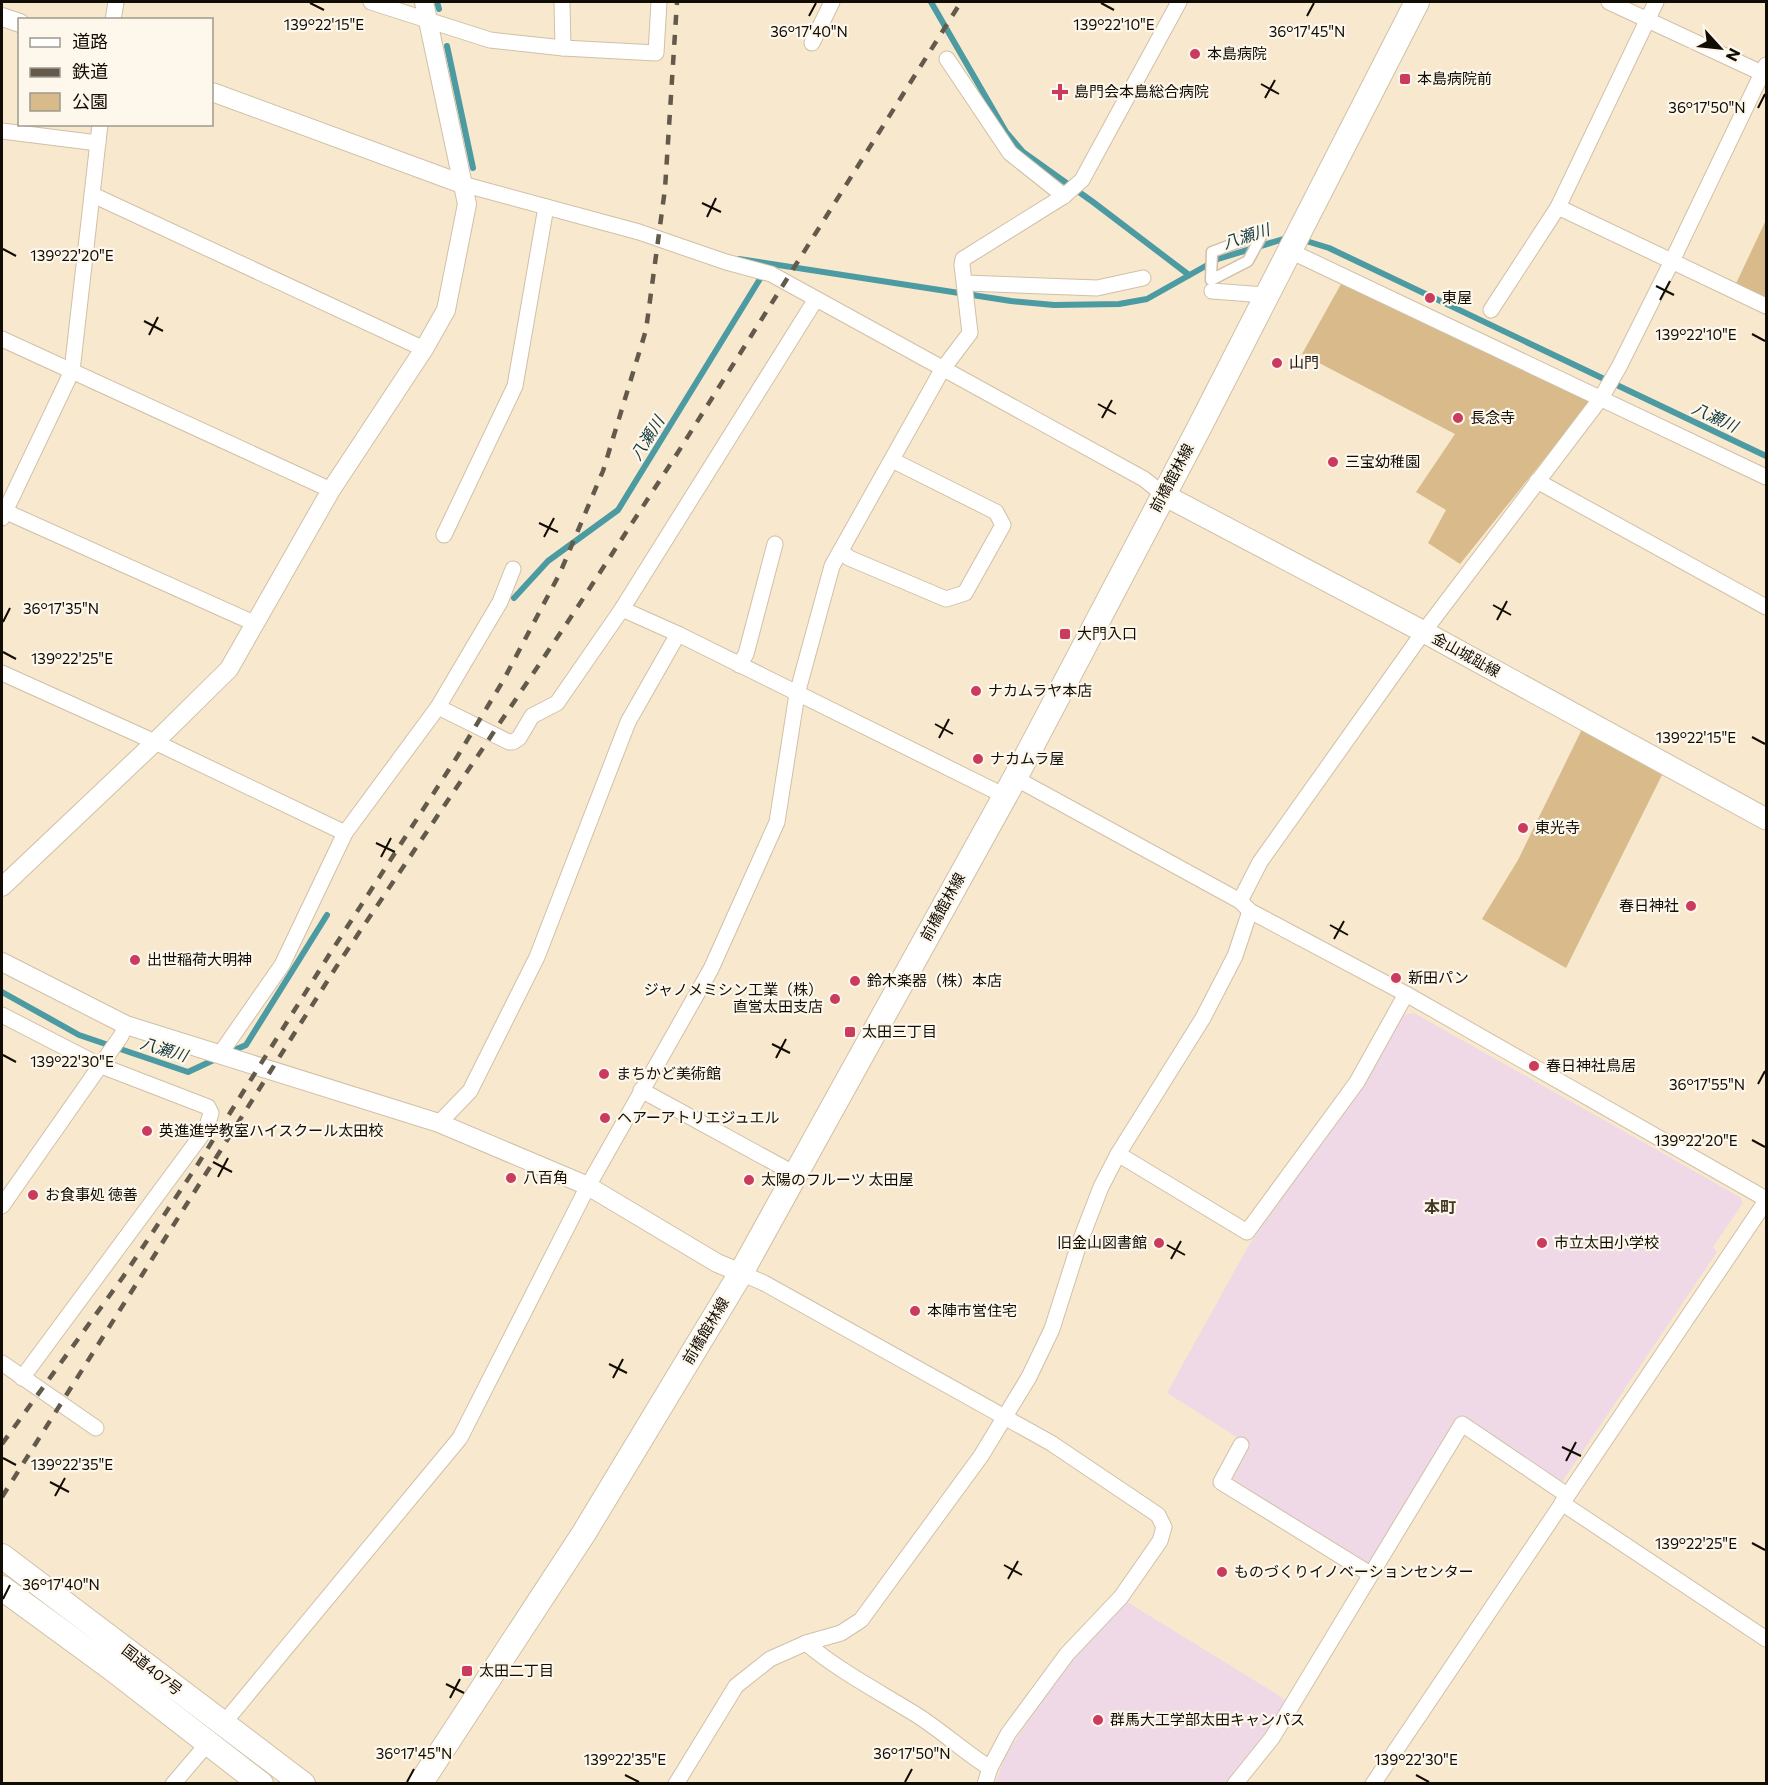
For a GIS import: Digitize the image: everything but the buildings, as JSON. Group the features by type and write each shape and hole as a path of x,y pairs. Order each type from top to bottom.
{"main road":[{"name":"前橋館林線","path":"420,1784 584,1533 741,1273 1010,787 1164,495 1417,2"},
{"name":"金山城趾線","path":"1164,495 1424,632 1767,819"},
{"name":"国道407号","path":"2,1557 37,1581 215,1734 261,1784"},
{"name":"国道407号","path":"2,1588 110,1667 215,1734 303,1784"}],"street":[{"path":"113,18 116,2"},
{"path":"371,2 490,39 563,48 656,53 659,2"},
{"path":"2,887 229,669 331,490 424,349 446,310 467,204 424,2"},
{"path":"562,2 563,48"},
{"path":"812,43 832,2"},
{"path":"173,1784 456,1444 588,1186 711,969 777,822 798,694 832,566 942,370 970,333 963,259 1064,196 1079,183 1179,2"},
{"path":"676,1784 736,1686 770,1659 806,1642 841,1633 861,1620 981,1456 1029,1377 1052,1329 1079,1244 1101,1187 1118,1154 1203,1018 1234,956 1245,906 1260,862 1424,632 1601,398 1619,367 1765,71 1609,2"},
{"path":"1491,310 1558,207 1656,2"},
{"path":"2,17 18,22"},
{"path":"947,60 1010,153 1064,196"},
{"path":"213,92 462,184 639,232 726,262 771,274 1144,479 1164,495"},
{"path":"100,126 72,371 3,513 256,624"},
{"path":"2,131 98,143"},
{"path":"93,195 424,349"},
{"path":"444,535 514,386 546,207"},
{"path":"1558,207 1767,306"},
{"path":"1263,233 1248,261 1211,280 1212,252 1263,233"},
{"path":"1292,243 1601,398 1767,477"},
{"path":"966,283 1097,288 1143,278"},
{"path":"1212,291 1265,296"},
{"path":"438,707 508,742 513,742 519,738 532,716 557,703 622,609 816,299"},
{"path":"2,339 331,490"},
{"path":"841,551 849,558 946,599 965,593 971,583 1003,525 996,512 892,460"},
{"path":"1537,481 1767,607"},
{"path":"739,665 746,654 776,544"},
{"path":"220,1054 282,965 345,833 438,707 500,602 513,569"},
{"path":"622,609 678,634 798,694 1010,787 1245,906 1406,994 1767,1200 1373,1784"},
{"path":"439,1124 470,1091 537,957 628,722 678,634"},
{"path":"2,673 155,742 345,833"},
{"path":"2,962 123,1031 220,1054 439,1124 588,1186 717,1263 784,1294 1004,1417 1069,1455 1158,1515 1164,1527 1160,1540 1121,1598 1067,1654 1008,1734 990,1768 985,1784"},
{"path":"1118,1154 1247,1232 1357,1082 1406,994"},
{"path":"2,1015 208,1107 211,1113 206,1129 22,1378"},
{"path":"2,1206 123,1031"},
{"path":"641,1090 795,1174"},
{"path":"2,1363 96,1428"},
{"path":"1234,1784 1272,1738 1462,1424 1565,1499 1767,1639"},
{"path":"1241,1445 1221,1482 1370,1574"},
{"path":"806,1642 834,1665 917,1715 970,1756 990,1768"}],"shaded area":[{"path":"1414,1013 1740,1197 1743,1203 1713,1247 1717,1252 1562,1482 1461,1415 1367,1567 1235,1484 1232,1474 1248,1444 1167,1393 1250,1243 1362,1087 1401,1015"},
{"path":"1124,1600 1286,1700 1270,1727 1226,1783 995,1784 1006,1754 1071,1659"}],"green space":[{"path":"1766,220 1766,306 1733,290"},
{"name":"長念寺","path":"1341,284 1590,402 1460,564 1428,543 1446,510 1416,492 1455,434 1302,354"},
{"path":"1586,721 1667,765 1566,968 1482,919 1518,860"}],"waterway":[{"path":"437,2 439,9"},
{"path":"931,2 1006,132 1023,152 1189,275"},
{"path":"447,46 473,168"},
{"name":"八瀬川","path":"739,259 1011,301 1054,305 1119,304 1147,299 1218,259 1290,237"},
{"name":"八瀬川","path":"1303,240 1329,248 1766,456"},
{"name":"八瀬川","path":"514,598 548,561 618,510 763,274"},
{"name":"八瀬川","path":"230,1052 246,1045 327,915"},
{"name":"八瀬川","path":"2,992 79,1035 188,1072 218,1058"}],"railway":[{"path":"2,1444 123,1277 198,1164 457,757 503,681 560,573 603,471 646,330 665,189 677,2"},
{"path":"2,1497 340,961 573,614 675,457 961,2"}],"place":[{"name":"本島病院","path":"1195,54"},
{"name":"本島病院前","path":"1405,79"},
{"name":"島門会本島総合病院","path":"1060,92"},
{"name":"東屋","path":"1430,298"},
{"name":"山門","path":"1277,363"},
{"name":"長念寺","path":"1458,418"},
{"name":"三宝幼稚園","path":"1333,462"},
{"name":"大門入口","path":"1065,634"},
{"name":"ナカムラヤ本店","path":"976,691"},
{"name":"ナカムラ屋","path":"978,759"},
{"name":"東光寺","path":"1523,828"},
{"name":"春日神社","path":"1691,906"},
{"name":"出世稲荷大明神","path":"135,960"},
{"name":"新田パン","path":"1396,978"},
{"name":"鈴木楽器（株）本店","path":"855,981"},
{"name":"ジャノメミシン工業（株） 直営太田支店","path":"835,999"},
{"name":"太田三丁目","path":"850,1032"},
{"name":"春日神社鳥居","path":"1534,1066"},
{"name":"まちかど美術館","path":"604,1074"},
{"name":"ヘアーアトリエジュエル","path":"605,1118"},
{"name":"英進進学教室ハイスクール太田校","path":"147,1131"},
{"name":"八百角","path":"511,1178"},
{"name":"太陽のフルーツ 太田屋","path":"749,1180"},
{"name":"お食事処 徳善","path":"33,1195"},
{"name":"旧金山図書館","path":"1159,1243"},
{"name":"市立太田小学校","path":"1542,1243"},
{"name":"本陣市営住宅","path":"915,1311"},
{"name":"ものづくりイノベーションセンター","path":"1222,1572"},
{"name":"太田二丁目","path":"467,1671"},
{"name":"群馬大工学部太田キャンパス","path":"1098,1720"}],"district":[{"name":"本町","path":"1440,1207"}]}
